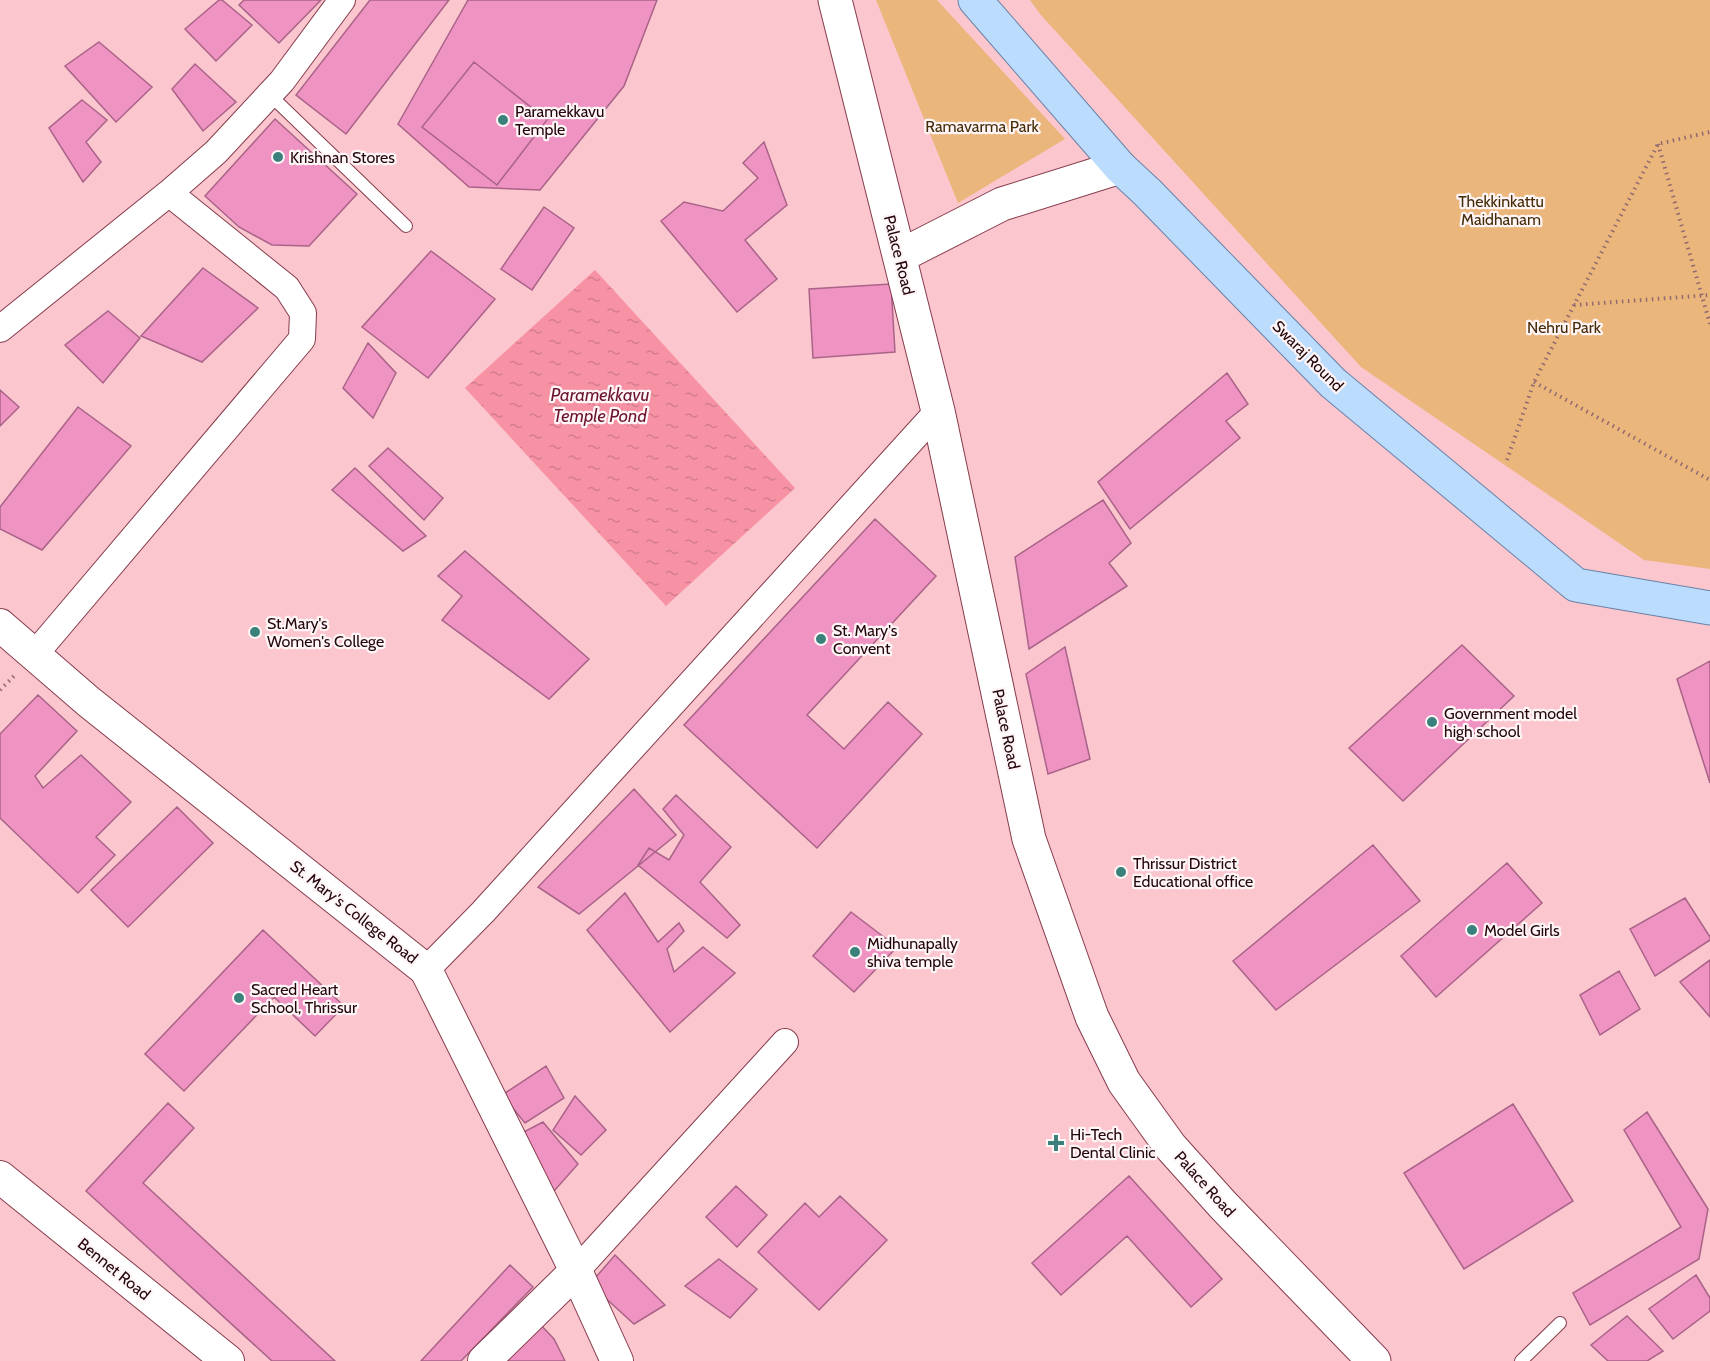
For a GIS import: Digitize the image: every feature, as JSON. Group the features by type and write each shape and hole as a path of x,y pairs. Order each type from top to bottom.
{"main road":[{"name":"Palace Road","path":"835,0 938,411 1029,839 1092,1017 1124,1082 1170,1146 1231,1213 1374,1361"},
{"name":"Swaraj Round","path":"975,0 1120,167 1333,383 1576,585 1710,608"},
{"path":"900,256 1002,204 1120,167"}],"street":[{"path":"0,329 169,193 216,152 269,94 342,0"},
{"path":"35,654 302,339 303,313 286,288 169,193"},
{"path":"426,970 483,912 938,411"},
{"name":"St. Mary's College Road","path":"0,625 89,702 426,970 576,1271 617,1361"},
{"path":"484,1361 576,1271 785,1042"},
{"name":"Bennet Road","path":"0,1177 228,1361"}],"lane":[{"path":"269,94 406,226"},
{"path":"1521,1361 1560,1323"}],"path":[{"path":"1507,460 1534,382 1658,144 1710,132"},
{"path":"1658,144 1710,324"},
{"path":"1574,305 1710,296"},
{"path":"1534,382 1710,480"}],"green space":[{"name":"Ramavarma Park","path":"876,0 937,0 1065,139 958,203"},
{"name":"Thekkinkattu Maidhanam","path":"1030,0 1710,0 1710,569 1644,560 1361,367 1040,14"}],"water":[{"name":"Paramekkavu Temple Pond","path":"595,270 795,488 666,606 465,388"}],"building":[{"path":"219,0 222,0 252,25 216,61 185,29"},
{"path":"244,0 321,0 279,43 239,5"},
{"path":"370,0 449,0 346,134 296,95"},
{"path":"468,0 657,0 624,86 540,190 469,187 398,124"},
{"path":"99,42 152,87 116,122 65,66"},
{"path":"474,62 547,120 497,185 422,127"},
{"path":"195,64 236,102 203,131 172,89"},
{"path":"82,100 107,120 86,142 101,162 83,182 49,128"},
{"name":"Krishnan Stores","path":"275,119 357,194 309,246 272,245 239,227 205,196"},
{"path":"764,142 787,205 745,240 777,279 737,312 661,221 684,202 723,211 758,178 743,163"},
{"path":"544,207 574,228 532,290 501,269"},
{"path":"431,251 495,299 428,378 362,327"},
{"path":"203,268 258,308 202,362 141,336"},
{"path":"891,284 895,352 813,358 809,289"},
{"path":"108,311 140,338 103,383 65,345"},
{"path":"368,343 396,373 373,418 343,388"},
{"path":"1227,373 1248,404 1226,421 1240,438 1130,529 1098,482"},
{"path":"0,390 19,407 0,426"},
{"path":"78,407 131,446 42,550 0,529 0,507"},
{"path":"388,448 443,498 424,520 369,466"},
{"path":"355,468 426,536 403,551 332,490"},
{"path":"1103,500 1131,543 1109,563 1127,586 1029,649 1015,557"},
{"name":"St. Mary's Convent","path":"875,519 936,576 807,715 844,749 888,702 922,734 817,848 684,725"},
{"path":"465,551 589,659 549,699 442,620 462,596 438,576"},
{"name":"Government model high school","path":"1462,645 1514,696 1403,801 1349,748"},
{"path":"1065,647 1090,759 1048,774 1026,674"},
{"path":"1710,661 1710,783 1677,679"},
{"path":"38,695 77,731 35,776 43,788 81,755 131,802 96,837 115,855 78,893 0,818 0,734"},
{"path":"634,789 676,835 579,914 538,887"},
{"path":"676,795 731,847 700,882 740,925 727,938 638,865 649,848 669,860 684,835 663,809"},
{"path":"177,807 213,843 128,927 91,890"},
{"path":"1373,845 1420,901 1276,1010 1233,961"},
{"name":"Model Girls","path":"1507,863 1542,903 1436,997 1401,956"},
{"path":"625,893 658,942 679,923 684,931 667,949 674,972 703,947 735,973 670,1032 587,930"},
{"path":"1685,898 1710,940 1655,976 1630,929"},
{"name":"Midhunapally shiva temple","path":"851,912 897,947 854,992 813,956"},
{"path":"263,930 344,1006 315,1036 274,997 184,1091 145,1054"},
{"path":"1710,960 1710,1017 1680,982"},
{"path":"1619,971 1640,1009 1600,1035 1580,995"},
{"path":"546,1066 564,1098 525,1123 502,1095"},
{"path":"575,1096 606,1130 581,1155 553,1130"},
{"path":"168,1103 194,1128 143,1183 335,1361 272,1361 86,1191"},
{"path":"1513,1104 1573,1201 1464,1269 1404,1173"},
{"path":"1647,1112 1708,1209 1699,1259 1590,1325 1573,1293 1681,1227 1624,1130"},
{"path":"543,1122 578,1164 554,1191 518,1135"},
{"path":"1129,1176 1222,1279 1191,1307 1127,1236 1061,1295 1032,1263"},
{"path":"736,1186 767,1215 737,1247 706,1217"},
{"path":"840,1196 887,1240 819,1310 758,1252 805,1203 819,1217"},
{"path":"615,1255 665,1305 634,1324 590,1284"},
{"path":"719,1259 757,1289 730,1318 685,1286"},
{"path":"510,1265 533,1287 461,1361 421,1361"},
{"path":"1696,1275 1710,1298 1710,1311 1673,1339 1649,1309"},
{"path":"1627,1316 1663,1351 1647,1361 1608,1361 1591,1345"},
{"path":"537,1321 554,1339 565,1361 509,1361 503,1354"}],"place":[{"name":"Paramekkavu Temple","path":"503,120"},
{"name":"Krishnan Stores","path":"278,157"},
{"name":"St.Mary's Women's College","path":"255,632"},
{"name":"St. Mary's Convent","path":"821,639"},
{"name":"Government model high school","path":"1432,722"},
{"name":"Thrissur District Educational office","path":"1121,872"},
{"name":"Model Girls","path":"1472,930"},
{"name":"Midhunapally shiva temple","path":"855,952"},
{"name":"Sacred Heart School, Thrissur","path":"239,998"},
{"name":"Hi-Tech Dental Clinic","path":"1056,1143"}],"park label":[{"name":"Nehru Park","path":"1564,327"}]}
